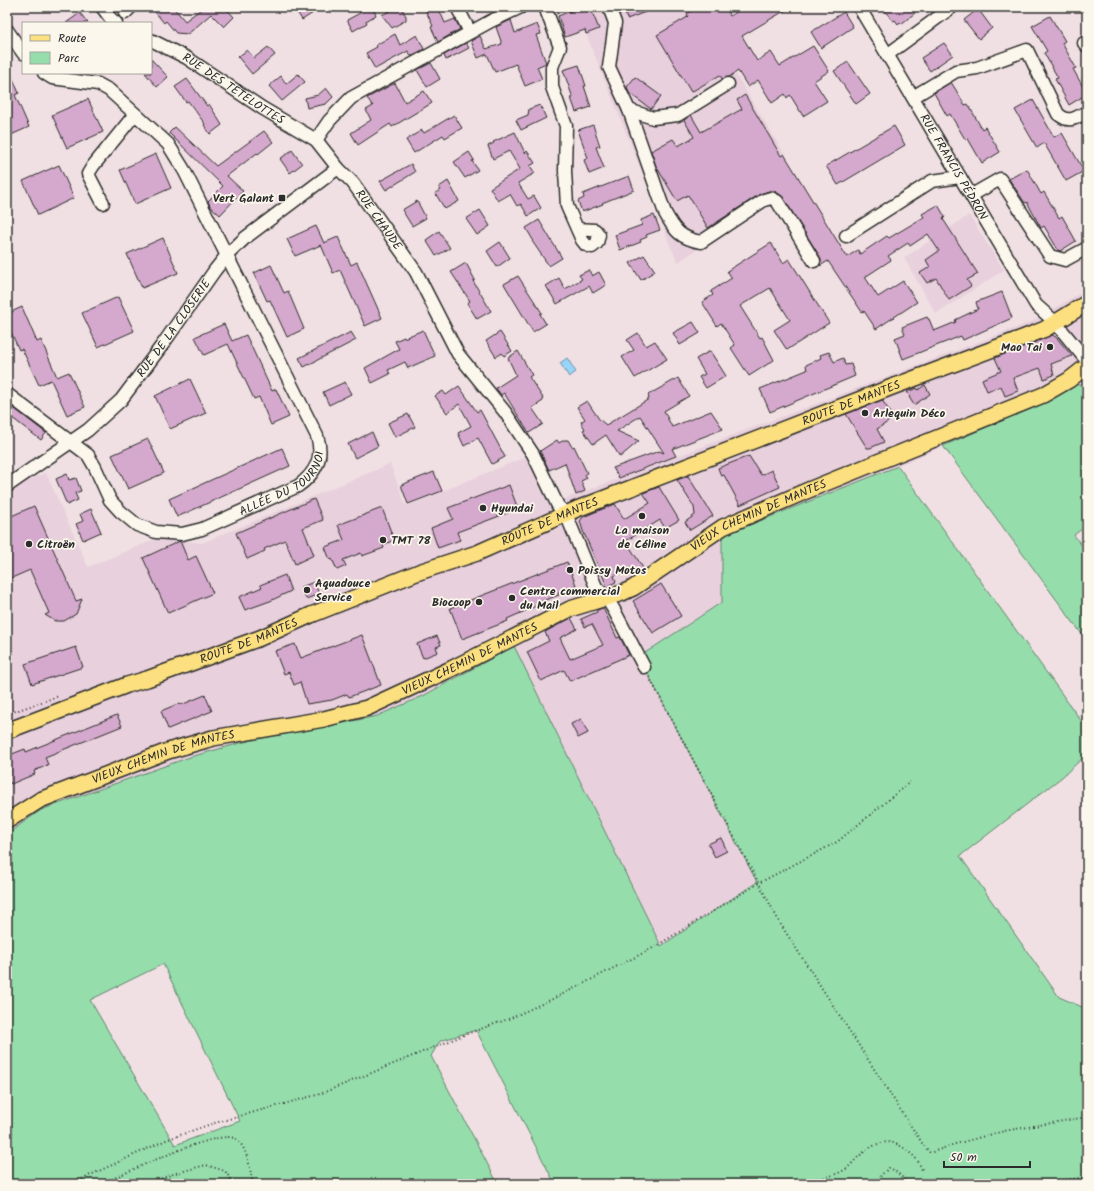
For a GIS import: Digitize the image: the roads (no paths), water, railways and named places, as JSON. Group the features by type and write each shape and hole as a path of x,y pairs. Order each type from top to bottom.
{"main road":[{"name":"ROUTE DE MANTES","path":"7,730 127,685 260,638 311,615 419,572 477,554 566,514 1045,329 1087,303"},
{"name":"VIEUX CHEMIN DE MANTES","path":"7,821 40,800 168,751 213,738 324,719 367,708 407,691 570,609 622,593 633,588 723,527 811,489 1043,395 1069,380 1087,366"}],"street":[{"path":"102,7 115,22"},
{"path":"457,7 470,32"},
{"path":"316,140 329,121 351,98 470,32 520,7"},
{"path":"545,7 560,47 552,67 552,87 566,126 565,171 567,206 577,229"},
{"path":"609,7 615,23 609,67 629,110 665,213 672,224 681,234 689,239 702,242 764,200 771,198 776,201 814,261"},
{"name":"RUE FRANCIS PÉDRON","path":"859,7 1036,305 1055,322 1087,361"},
{"path":"887,55 952,7"},
{"path":"7,30 22,52"},
{"name":"RUE DES TÊTELOTTES","path":"152,40 187,58 262,108 316,140"},
{"path":"913,97 956,71 977,68 1027,50 1058,114 1064,119 1073,120 1087,112"},
{"name":"ALLÉE DU TOURNOI","path":"7,394 88,455 113,504 137,525 156,532 182,534 202,529 298,486 308,479 315,468 320,455 320,446 316,436 184,170 168,144 109,90 98,84 52,78 46,74"},
{"path":"629,110 653,118 678,116 728,84"},
{"path":"103,203 88,174 136,114"},
{"name":"RUE CHAUDE","path":"316,140 338,168 353,183 416,272 458,354 505,412 533,454 558,506 566,514 596,587 606,597 614,610 644,667"},
{"name":"RUE DE LA CLOSERIE","path":"7,486 88,430 121,400 163,344 215,270 227,256 244,238 338,168"},
{"path":"846,236 932,181 960,177"},
{"path":"972,195 1000,179 1050,256 1065,260 1087,248"}],"water":[{"path":"567,358 576,372 569,377 560,363"}],"place":[{"name":"Vert Galant","path":"282,198"},
{"name":"Mao Tai","path":"1050,347"},
{"name":"Arlequin Déco","path":"865,413"},
{"name":"Hyundai","path":"483,508"},
{"name":"La maison de Céline","path":"642,516"},
{"name":"TMT 78","path":"383,540"},
{"name":"Citroën","path":"29,544"},
{"name":"Poissy Motos","path":"570,570"},
{"name":"Aquadouce Service","path":"307,590"},
{"name":"Centre commercial du Mail","path":"512,598"},
{"name":"Biocoop","path":"479,602"}]}
